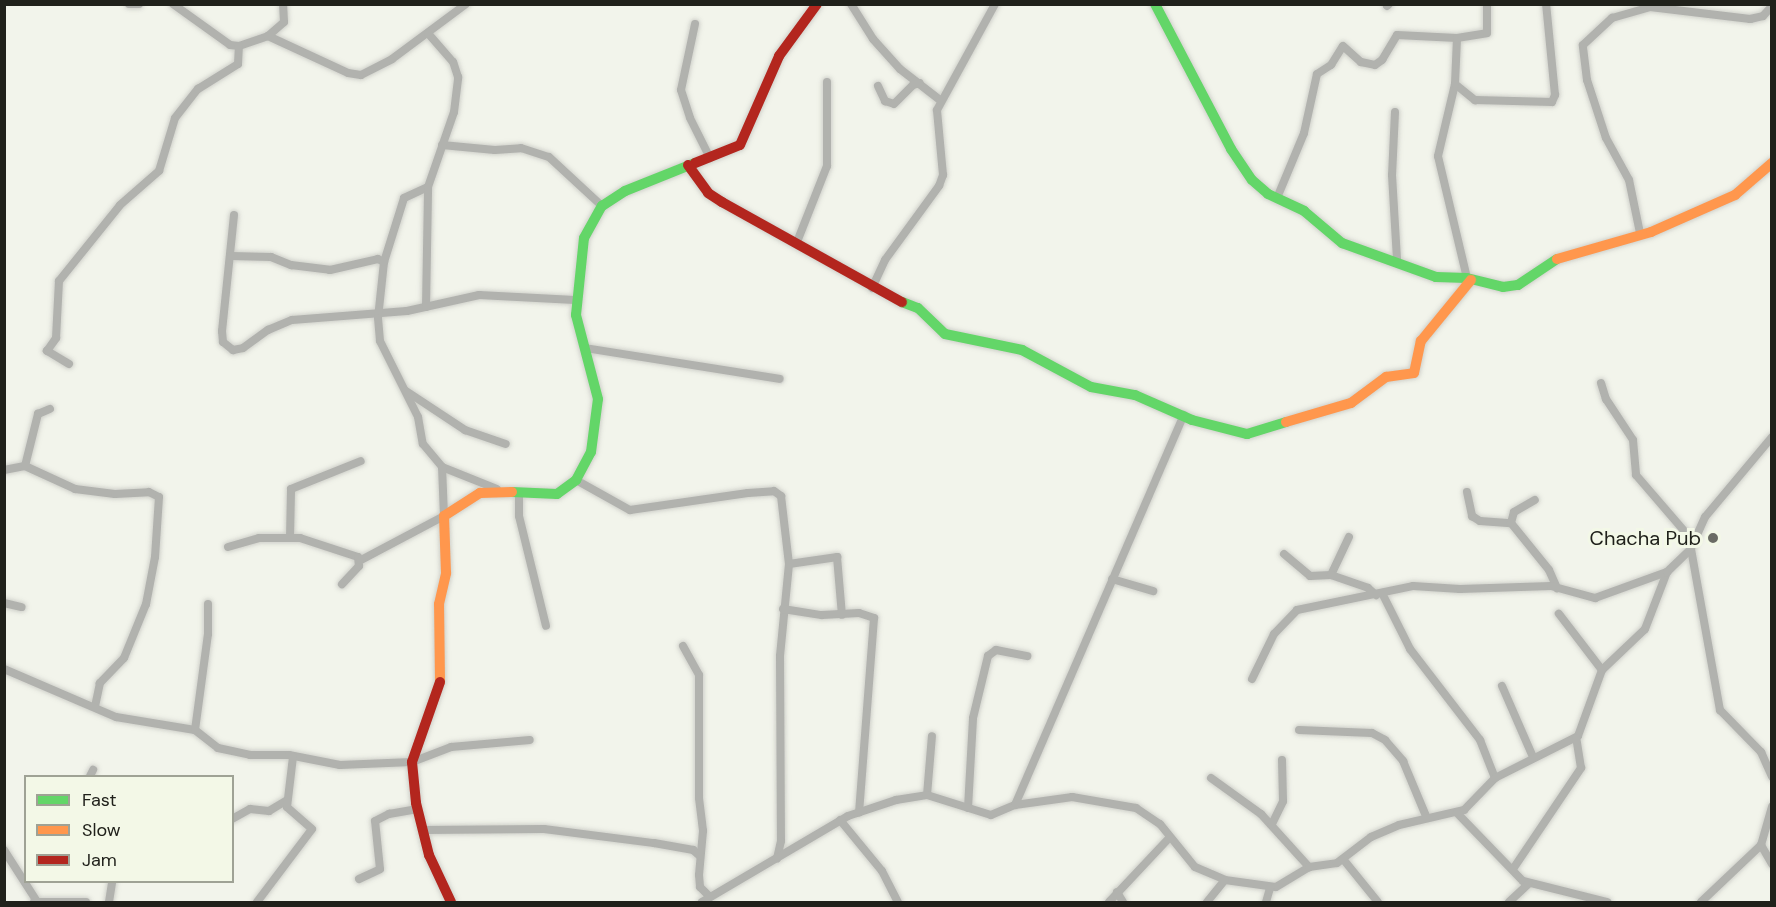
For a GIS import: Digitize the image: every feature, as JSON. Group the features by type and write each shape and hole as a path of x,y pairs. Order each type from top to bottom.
{"street":[{"path":"129,4 139,4"},
{"path":"173,4 224,41 239,46 268,36 284,22 283,4"},
{"path":"268,36 348,73 361,75 429,34 466,4"},
{"path":"428,187 404,198 384,262 378,312 382,348 418,417 423,444 442,466 498,490 519,494 557,494 576,480 591,452 597,408 595,383 575,300 584,238 602,206 625,190 740,145 779,56 817,4"},
{"path":"851,4 888,57 940,100"},
{"path":"872,288 885,260 939,186 943,176 936,121 940,100 995,4"},
{"path":"1155,4 1163,13 1182,57 1242,168 1277,198 1304,211 1342,243 1397,260 1436,277 1469,279 1503,287 1518,285 1544,264 1612,245 1640,233 1668,225 1735,195 1772,163"},
{"path":"1277,198 1304,133 1317,74 1331,65 1343,46 1362,62 1375,65 1382,60 1397,35 1457,38 1487,33 1487,4"},
{"path":"1455,84 1475,100 1552,102 1555,95 1546,4"},
{"path":"1640,233 1629,180 1606,138 1587,80 1583,45 1612,18 1650,7 1750,19 1763,16 1772,6"},
{"path":"694,24 681,90 690,118 710,158"},
{"path":"426,307 428,187 454,112 458,77 453,62 429,34"},
{"path":"1457,38 1455,84 1438,156 1469,279"},
{"path":"69,364 47,351 56,338 59,281 120,205 159,171 174,118 198,89 238,64 239,46"},
{"path":"797,242 827,166 827,82"},
{"path":"878,86 885,101 894,104 913,85 920,84"},
{"path":"1395,112 1392,175 1397,260"},
{"path":"442,145 495,150 521,148 549,157 602,206"},
{"path":"688,165 708,193 797,242 872,288 918,308 934,326 955,338 1022,350 1082,383 1136,395 1184,415 1253,434 1287,420 1357,401 1392,375 1414,373 1421,341 1469,279"},
{"path":"234,215 222,338 233,350 243,348 284,322 426,307 479,295 575,300"},
{"path":"231,256 271,257 291,266 330,270 378,259 384,262"},
{"path":"585,348 780,379"},
{"path":"1601,383 1606,399 1633,440 1636,475 1680,531 1692,540"},
{"path":"404,390 465,430 506,444"},
{"path":"25,466 38,414 50,409"},
{"path":"1015,805 1184,415"},
{"path":"1772,437 1734,479 1692,540 1690,549 1720,710 1761,752 1772,777"},
{"path":"290,538 291,489 351,469 361,461"},
{"path":"4,470 25,466 75,489 115,494 149,492 159,497 155,557 146,604 124,658 100,684 94,706"},
{"path":"442,466 446,573 439,604 441,681 412,762 418,809 432,866 451,903"},
{"path":"576,480 630,510 774,491 781,496 784,506 789,564 783,609 781,841 777,859"},
{"path":"342,584 361,560 444,516 463,500 498,490"},
{"path":"1467,492 1475,519 1510,523 1540,557 1557,588"},
{"path":"519,494 519,516 546,626"},
{"path":"1510,523 1514,512 1535,501"},
{"path":"1331,575 1349,537"},
{"path":"228,547 259,538 290,538 361,560"},
{"path":"1513,869 1581,768 1576,738 1602,670 1646,629 1667,572 1690,549"},
{"path":"1284,554 1311,576 1331,575 1379,594 1410,650 1480,740 1495,778"},
{"path":"789,564 837,557 842,615"},
{"path":"1252,679 1269,643 1292,614 1413,586 1557,588 1595,598 1667,572"},
{"path":"1112,579 1153,591"},
{"path":"4,603 22,607"},
{"path":"195,730 208,634 208,604"},
{"path":"783,609 842,615 859,613 874,618 860,812"},
{"path":"1559,614 1602,670"},
{"path":"683,646 699,675 699,798 703,831 700,887 710,897"},
{"path":"968,808 973,718 988,656 996,650 1027,656"},
{"path":"4,669 32,684 128,720 195,730 218,748 232,753 293,757 340,765 412,762 451,747 530,740"},
{"path":"1502,686 1533,757"},
{"path":"1299,730 1372,733 1385,740 1403,761 1426,816"},
{"path":"927,795 932,736"},
{"path":"702,903 840,820 910,796 927,795 991,815 1015,805 1072,797 1118,802 1152,816 1195,867 1225,880 1270,888 1310,867 1343,860 1371,837 1426,816 1457,813 1495,778 1533,757 1576,738"},
{"path":"257,903 312,829 291,813 287,800 293,757"},
{"path":"1272,824 1283,801 1282,760"},
{"path":"1211,778 1244,799 1272,824 1310,867"},
{"path":"234,818 250,809 269,811 287,800"},
{"path":"1701,903 1761,846 1772,807"},
{"path":"359,879 380,869 375,821 389,814 418,809"},
{"path":"1457,813 1528,884 1607,903"},
{"path":"840,820 882,871 898,903"},
{"path":"423,830 544,830 687,848 700,856"},
{"path":"1109,903 1117,892 1142,872 1170,837"},
{"path":"1761,846 1772,864"},
{"path":"4,850 34,901 86,903"},
{"path":"1343,860 1378,903"},
{"path":"1207,903 1225,880"},
{"path":"109,903 112,883"},
{"path":"1509,903 1528,884"},
{"path":"1266,903 1270,888"},
{"path":"1117,892 1123,903"}],"traffic: fast":[{"path":"1155,4 1231,149 1252,180 1268,194 1304,211 1342,243 1436,277 1467,278 1503,287 1518,285 1557,259"},
{"path":"512,492 557,494 576,480 591,452 598,399 576,315 584,238 602,206 625,191 695,163"},
{"path":"902,302 918,308 945,334 1022,350 1091,387 1135,395 1192,420 1247,434 1286,422"}],"traffic: slow":[{"path":"1557,259 1651,232 1735,195 1772,163"},
{"path":"1286,422 1351,403 1386,377 1414,373 1421,341 1471,280"},
{"path":"440,682 439,604 446,573 444,516 480,493 512,492"}],"traffic: jam":[{"path":"695,163 740,145 779,56 817,4"},
{"path":"688,165 708,193 722,202 902,302"},
{"path":"440,682 412,762 416,803 429,855 451,902"}],"place":[{"name":"Chacha Pub","path":"1713,538"}]}
